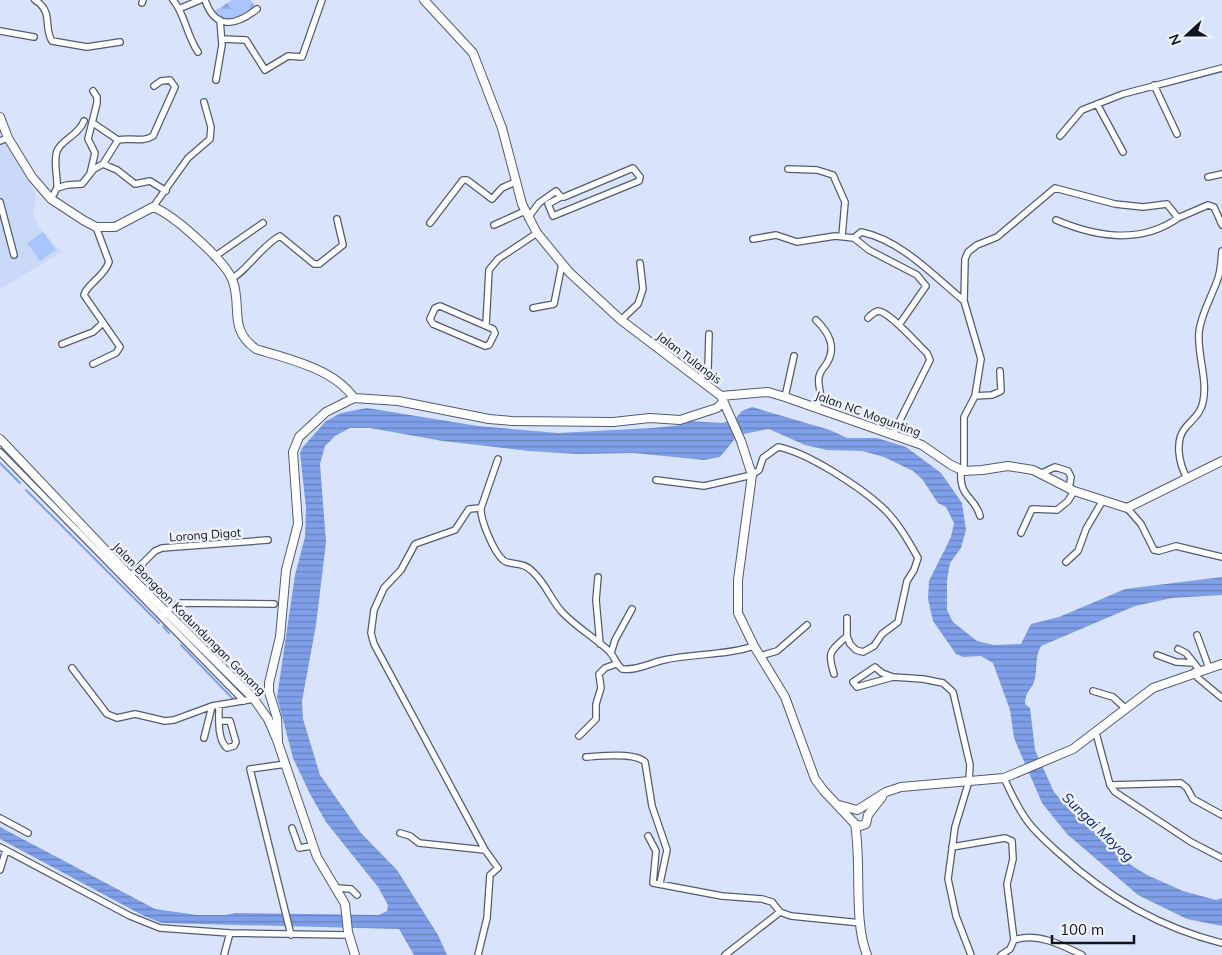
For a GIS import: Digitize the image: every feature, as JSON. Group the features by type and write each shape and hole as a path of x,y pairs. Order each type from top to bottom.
{"street":[{"path":"35,0 44,7 47,14 49,35 52,41 87,47 120,42"},
{"path":"173,0 181,8 184,26 198,52"},
{"path":"181,8 200,0"},
{"path":"205,0 209,9 220,20 238,23 256,9"},
{"path":"222,39 246,40 265,70 288,56 302,57 322,0"},
{"name":"Jalan Tulangis","path":"424,0 472,53 502,128 515,182 526,213 537,232 562,264 621,320 699,379 722,399 752,474 737,598 738,613 754,646 785,698 815,779 854,823"},
{"path":"216,80 222,39 220,20"},
{"path":"0,31 34,37"},
{"path":"1060,136 1082,110 1123,94 1222,68"},
{"path":"94,123 118,140 128,138 144,140 154,136 175,87 170,80 161,81 154,86"},
{"path":"1154,85 1177,134"},
{"path":"90,174 95,153 88,139 98,103 93,91"},
{"path":"0,117 8,138 32,177 51,199 96,227 119,226 154,205 166,191 188,158 210,139 212,127 204,102"},
{"path":"1097,104 1123,152"},
{"path":"51,199 57,188 56,157 58,149 78,132 84,121"},
{"path":"0,141 8,138"},
{"path":"57,188 82,184 90,174 103,164 118,140"},
{"path":"103,164 117,170 135,184 150,181 166,191"},
{"path":"633,168 640,176 638,181 554,216 548,204 561,197 633,168"},
{"path":"788,169 817,170 833,175 845,202 842,236"},
{"path":"1208,177 1222,174"},
{"path":"430,223 463,180 467,180 492,199 502,188 515,182"},
{"path":"980,516 975,505 962,492 964,417 975,396 981,359 964,301 968,252 977,245 997,237 1031,210 1053,189 1058,188 1096,200 1131,207 1167,204 1178,218"},
{"path":"494,225 526,213 556,191 561,197"},
{"path":"0,202 14,255"},
{"path":"526,213 540,203"},
{"path":"154,205 179,222 217,255 236,276"},
{"path":"1056,220 1096,234 1114,236 1148,233 1165,227 1178,218 1208,205 1214,207 1222,226"},
{"path":"337,219 342,246 319,264 314,264 280,236 262,249 236,276 235,315 240,330 248,343 256,349 285,358 330,377 347,388 354,398"},
{"path":"217,255 263,223"},
{"path":"93,364 119,350 118,343 84,294 85,290 100,278 109,262 96,227"},
{"path":"486,325 489,270 498,259 537,232"},
{"path":"854,238 861,232 873,234 893,244 964,301"},
{"path":"753,239 782,235 800,242 842,236 854,238 869,250 904,267 926,283 899,326"},
{"path":"1187,478 1181,464 1180,437 1185,427 1195,419 1203,401 1204,384 1199,345 1200,326 1218,280 1222,251"},
{"path":"621,320 638,304 643,289 640,263"},
{"path":"533,308 554,304 562,264"},
{"path":"440,306 486,325 495,331 488,346 433,324 430,319 435,308 440,306"},
{"path":"868,318 873,313 881,311 927,353 930,360 893,434"},
{"path":"816,320 829,334 830,342 828,362 820,372 818,380 822,396 816,407"},
{"path":"62,344 90,334 103,323"},
{"path":"699,379 708,368 709,334"},
{"path":"785,397 794,356"},
{"path":"975,396 992,395 1001,391 1000,371"},
{"name":"Jalan NC Mogunting","path":"722,399 768,392 785,397 922,445 951,465 962,470"},
{"path":"278,741 277,718 269,692 270,674 280,636 286,570 298,524 294,447 299,437 319,418 354,398 398,401 489,419 540,422 614,422 650,418 680,420 717,408 722,399"},
{"name":"Jalan Bongoon Kodundungan Ganang","path":"0,439 112,562 254,699 268,719 286,764 312,846 321,866 336,888 348,912 348,933 355,955"},
{"path":"656,480 704,486 757,473 763,458 778,447 788,449 830,470 882,507 910,543 918,558 908,581 895,626 886,630 868,650 856,650 850,644 847,636 847,618"},
{"path":"0,452 112,562"},
{"path":"498,459 481,508 481,520 501,558 510,563 519,562 531,569 551,593 560,610 572,623 611,653 616,664 622,669 634,669 664,659 733,652 754,646"},
{"path":"1127,508 1222,461"},
{"path":"962,470 982,470 1008,466 1042,473 1072,490 1127,508 1140,524 1154,550 1159,551 1176,546 1193,548 1222,557"},
{"path":"1021,533 1032,509 1057,510 1068,501 1072,490 1071,477 1068,471 1055,467 1042,473"},
{"path":"1066,562 1078,551 1086,529 1103,500"},
{"path":"478,955 487,918 490,875 498,868 485,850 374,644 371,633 374,610 384,588 401,570 415,544 452,532 469,509 481,508"},
{"name":"Lorong Digot","path":"128,578 155,551 162,548 268,540"},
{"path":"598,577 596,600 600,644"},
{"path":"244,701 164,614 181,603 274,604"},
{"path":"611,653 615,640 632,609"},
{"path":"760,656 777,651 807,625"},
{"path":"1197,635 1209,668"},
{"path":"834,674 828,656 847,636"},
{"path":"1178,649 1186,653 1194,663 1198,678 1222,698"},
{"path":"1157,655 1176,662 1194,663"},
{"path":"579,736 596,719 596,704 601,688 599,674 605,668 616,664"},
{"path":"867,955 861,938 859,848 853,814 886,792 901,787 1004,778 1017,774 1059,756 1096,733 1124,708 1153,688 1222,664"},
{"path":"893,677 857,687 853,682 872,667 893,677 934,680 943,683 953,692 967,750 969,781 952,846 948,879 950,896 971,955"},
{"path":"72,668 108,714 113,717 135,714 165,721 174,720 216,705 254,699 269,692"},
{"path":"880,680 882,673"},
{"path":"1093,691 1113,697 1124,708"},
{"path":"216,705 219,721 224,746 234,746 236,742 230,721 219,721"},
{"path":"204,738 216,705"},
{"path":"1096,733 1110,785 1122,797 1222,858"},
{"path":"586,757 613,755 641,759 645,762 652,806 667,850 660,883"},
{"path":"286,764 250,769 290,932"},
{"path":"1004,778 1028,822 1039,836 1072,865 1118,900 1158,921 1222,943"},
{"path":"1110,785 1181,783 1187,788 1194,799 1222,815"},
{"path":"859,848 864,825 868,821 868,815 886,792"},
{"path":"839,806 865,811 868,815"},
{"path":"0,818 28,833"},
{"path":"854,823 864,825"},
{"path":"292,828 299,848 312,846"},
{"path":"400,833 410,836 419,844 485,850"},
{"path":"648,836 656,851 654,884 660,883 722,896 762,899 772,902 780,912 791,916 861,923"},
{"path":"952,846 1005,838 1012,841 1013,858 1007,884 1007,896 1014,940 1010,949 1001,955"},
{"path":"0,870 3,848 150,925 169,930 230,933 348,933"},
{"path":"336,888 351,889 357,895"},
{"path":"725,955 780,912"},
{"path":"224,955 230,933"},
{"path":"1014,940 1031,937 1057,944 1082,955"}],"shaded area":[{"path":"0,130 36,195 33,214 39,227 62,252 0,289"},
{"path":"752,407 830,430 847,438 877,438 906,447 941,473 962,503 966,530 961,548 950,563 947,580 947,610 953,622 977,641 994,645 1021,644 1031,624 1059,617 1125,589 1222,577 1222,595 1172,598 1135,606 1041,646 1034,682 1027,694 1025,704 1030,708 1035,750 1054,792 1070,810 1131,865 1147,875 1183,891 1216,900 1222,898 1222,926 1187,919 1138,895 1067,834 1042,803 1014,738 1010,710 993,663 981,656 963,657 956,654 933,621 928,599 929,581 951,537 954,523 946,507 938,503 922,479 913,471 884,457 862,451 827,450 805,445 769,429 738,435 720,457 704,460 634,453 577,454 529,451 443,441 370,428 350,428 335,436 325,446 320,464 326,542 316,625 302,701 303,719 320,775 361,833 397,870 438,935 447,955 414,955 399,929 162,923 144,916 0,839 0,827 155,909 197,915 226,915 235,913 379,915 387,911 388,905 378,887 326,822 310,794 293,758 277,697 295,575 305,537 306,508 300,453 302,448 326,421 341,413 367,408 478,426 558,433 652,428 681,425 687,421 723,423 735,419 742,411"}],"green space":[{"path":"232,0 251,0 256,8 236,20 231,20 213,12"},
{"path":"43,232 56,250 40,261 27,243"}],"waterway":[{"path":"0,463 20,483"},
{"path":"26,490 159,623"},
{"path":"163,626 169,633"},
{"path":"181,645 234,700"}],"water label":[{"name":"Sungai Moyog","path":"1098,827"}]}
